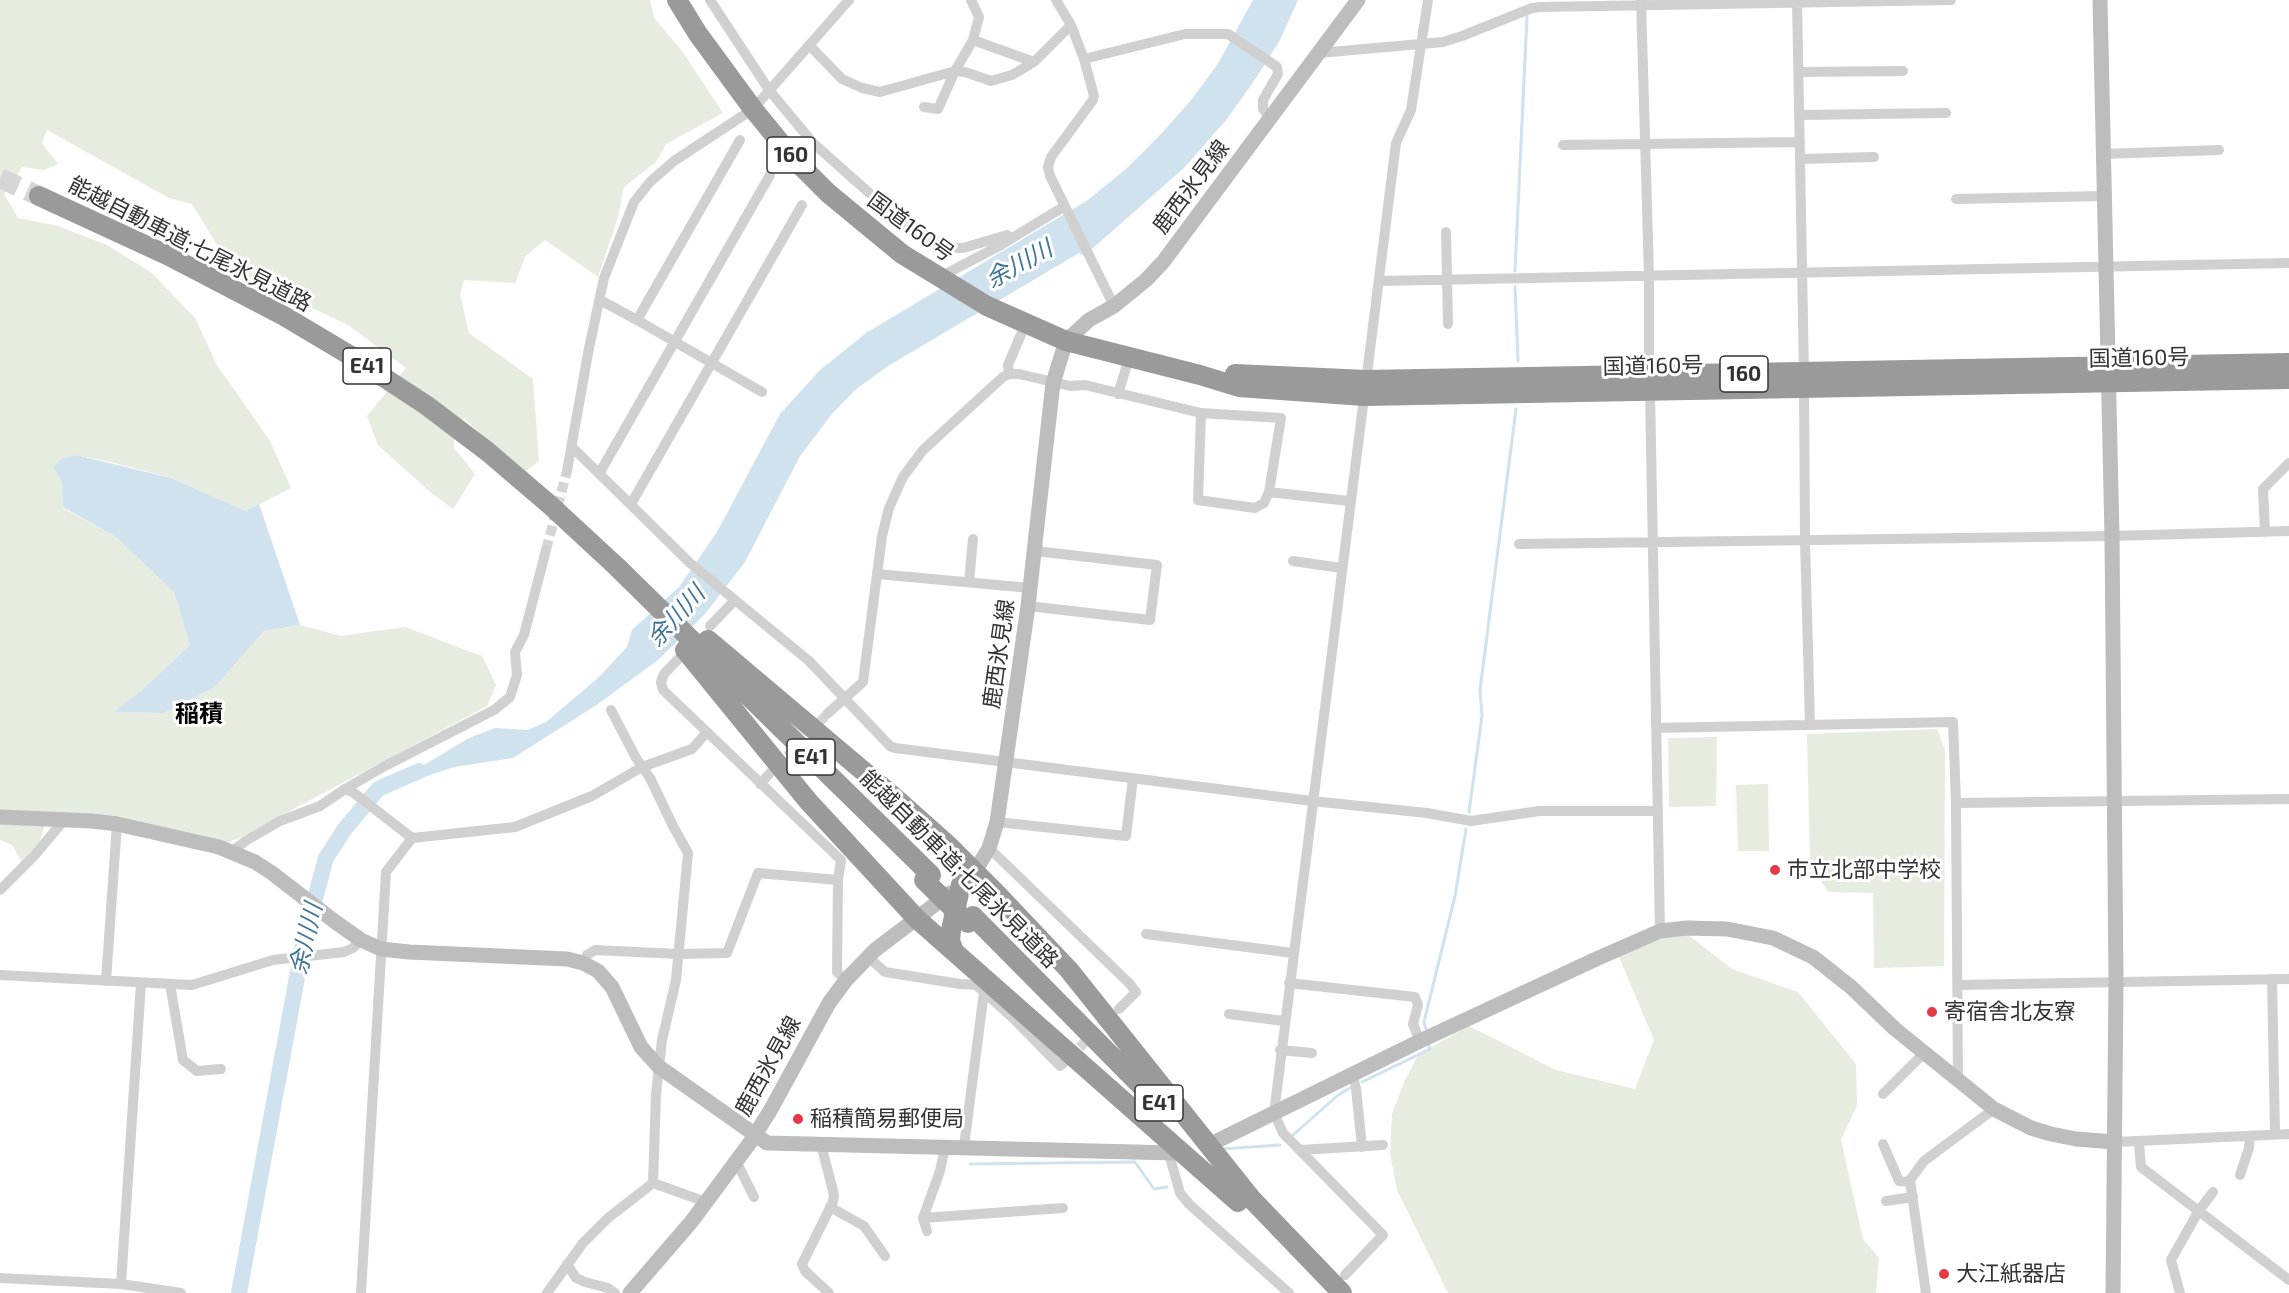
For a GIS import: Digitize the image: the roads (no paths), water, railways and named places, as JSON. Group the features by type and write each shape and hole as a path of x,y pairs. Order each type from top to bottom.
{"highway":[{"name":"国道160号","path":"677,0 698,34 753,110 793,158 866,226 938,278 987,306 1066,341 1200,375 1242,374 1365,388 2108,374 2289,363"},
{"name":"能越自動車道;七尾氷見道路","path":"651,603 586,537 488,452 426,405 351,356 217,279 38,200 224,292 297,332 369,377 440,426 502,476 694,640 971,920 1111,1053 1329,1293"},
{"name":"国道160号","path":"2108,374 2289,379"},
{"path":"694,640 894,797 949,846 967,878 999,896 1069,970 1244,1200"},
{"path":"694,640 808,801 917,919 1244,1200"},
{"path":"954,951 950,941 951,930 967,878"},
{"name":"能越自動車道;七尾氷見道路","path":"1244,1200 1344,1284"}],"street":[{"path":"710,0 770,90 813,143 912,231 957,248 1007,235 1012,238"},
{"path":"567,471 604,278 634,202 650,182 674,161 753,110 849,0"},
{"path":"924,106 935,110 939,106 955,70 973,40 979,17 971,0"},
{"path":"1056,0 1071,25 1084,59 1093,100 1051,157 1048,167 1050,176 1114,306"},
{"name":"鹿西氷見線","path":"637,1291 755,1134 829,1003 846,980 868,957 967,878 989,848 997,822 1007,762 1035,550 1053,383 1066,341 1089,320 1114,306 1146,280 1163,262 1358,0"},
{"path":"1344,1284 1383,1235 1283,1133 1274,1113 1349,501 1396,143 1411,110 1428,0"},
{"path":"1319,52 1443,42 1532,8 1642,2 1951,0"},
{"path":"2100,0 2112,536 2116,982 2113,1293"},
{"path":"1642,2 1660,931"},
{"path":"1797,2 1810,724"},
{"path":"809,45 842,80 880,92 955,70 991,81 1012,75 1034,62 1071,25"},
{"path":"1084,59 1185,34 1227,34 1277,67 1278,74 1263,100 1263,108 1270,118"},
{"path":"973,40 1034,62"},
{"path":"1798,72 1903,71"},
{"path":"939,106 950,111"},
{"path":"1800,115 1946,113"},
{"path":"637,320 740,140"},
{"path":"1563,145 1800,141"},
{"path":"2103,154 2219,150"},
{"path":"1801,159 1874,157"},
{"path":"599,474 770,175"},
{"path":"1956,199 2104,196"},
{"path":"631,504 802,205"},
{"path":"938,278 1065,206"},
{"path":"1446,232 1448,324"},
{"path":"1379,281 2289,263"},
{"path":"600,300 762,392"},
{"path":"1009,374 1008,365 1026,325"},
{"path":"1118,394 1129,358"},
{"path":"827,714 863,682 882,536 888,508 903,477 923,450 1003,377 1009,374 1019,374 1070,386 1085,385 1201,413 1281,418 1269,492 1264,503 1255,508 1198,501 1201,413"},
{"path":"573,448 690,563 809,661 890,746 895,748 1312,801 1427,813 1471,821 1539,811 1658,811"},
{"path":"2265,532 2263,489 2289,463"},
{"path":"1269,492 1349,501"},
{"path":"1518,544 2112,536 2289,531"},
{"path":"969,582 974,539"},
{"path":"231,852 280,821 320,806 350,791 494,710 510,697 517,675 515,652 524,635 546,550"},
{"path":"1028,606 1150,620 1157,565 1035,550"},
{"path":"1293,561 1341,568"},
{"path":"877,574 1030,588"},
{"path":"733,598 664,674 661,682 663,690 841,860 838,880 837,972 846,980"},
{"path":"611,711 650,778 688,852 676,980 662,1040 656,1094 653,1183"},
{"path":"1657,728 1953,722 1956,803 1958,1082"},
{"path":"350,791 412,838 515,827 592,796 642,767 692,749 707,732"},
{"path":"760,784 770,773"},
{"path":"997,822 1126,836 1133,778"},
{"path":"1956,803 2289,799"},
{"path":"0,817 65,819 117,824 187,839 231,852 255,862 361,940 381,949 567,959 583,963 598,971 612,987 641,1047 659,1066 767,1143 964,1146 1172,1153 1180,1193 1189,1204 1289,1293"},
{"path":"0,890 34,856 65,819"},
{"path":"106,981 117,824"},
{"path":"362,1293 386,873 412,838"},
{"path":"989,848 1129,983 1136,992 1119,1009"},
{"path":"583,963 587,955 595,950 678,954 727,953 758,873 838,880"},
{"path":"1213,1143 1420,1041 1660,931 1687,928 1727,929 1773,938 1813,957 1851,987 1895,1029 1958,1082 1994,1109 2031,1128 2076,1139 2115,1143 2289,1134"},
{"path":"1146,934 1293,953"},
{"path":"0,975 192,985 273,960 344,952 353,948 361,940"},
{"path":"868,957 885,972 976,985 1014,1019 1060,1066 1066,1060"},
{"path":"2272,979 2275,1134"},
{"path":"1958,985 2289,979"},
{"path":"121,1284 141,983"},
{"path":"1289,983 1415,997 1418,1005 1413,1024 1420,1041"},
{"path":"170,984 183,1060 196,1071 221,1069"},
{"path":"964,1146 984,992"},
{"path":"1229,1014 1284,1021"},
{"path":"1280,1050 1312,1053"},
{"path":"1883,1094 1924,1053"},
{"path":"1352,1074 1356,1088 1362,1146"},
{"path":"1926,1293 1910,1182 1924,1161 1994,1109"},
{"path":"2240,1175 2249,1148 2250,1136"},
{"path":"2139,1143 2141,1167 2289,1280"},
{"path":"821,1144 834,1195 802,1264 805,1271 829,1293"},
{"path":"1883,1144 1899,1181 1910,1182"},
{"path":"1300,1150 1383,1145"},
{"path":"927,1231 923,1218 940,1171 945,1147"},
{"path":"736,1161 754,1197"},
{"path":"653,1183 706,1202"},
{"path":"547,1293 583,1243 608,1218 653,1183"},
{"path":"2180,1293 2171,1260 2198,1212 2213,1192"},
{"path":"1886,1202 1913,1197"},
{"path":"830,1207 864,1226 885,1256"},
{"path":"923,1218 1063,1208"},
{"path":"567,1264 576,1278 608,1288 615,1293"},
{"path":"0,1278 121,1284 181,1293"}],"water":[{"path":"1253,0 1298,0 1279,42 1256,78 1227,119 1184,168 1093,248 1082,255 1079,253 888,366 855,390 832,414 800,456 745,562 705,614 658,660 598,704 513,758 454,767 379,792 469,738 495,728 528,730 546,722 598,678 627,647 632,630 679,587 717,532 780,414 820,370 866,333 1088,200 1126,169 1192,99 1219,62"},
{"path":"76,455 171,478 246,511 259,504 300,625 264,631 215,687 164,713 114,712 142,690 190,645 174,592 116,537 63,507 62,482 53,467 62,459"}],"waterway":[{"path":"1515,271 1527,16"},
{"path":"1515,286 1518,361"},
{"path":"1469,812 1482,716 1480,690 1516,409"},
{"name":"余川川","path":"239,1293 304,939 326,858 344,830 378,789 419,771"},
{"path":"1426,1029 1424,1022 1455,896 1466,829"},
{"path":"1362,1082 1430,1049 1429,1046"},
{"path":"1293,1135 1337,1096 1350,1088"},
{"path":"1222,1149 1280,1145"},
{"path":"970,1164 1135,1162 1154,1189 1167,1187"}],"tunnel":[{"path":"0,178 39,196"},
{"path":"546,550 567,471"},
{"path":"777,767 827,714"},
{"path":"1069,1058 1111,1016"}],"place":[{"name":"市立北部中学校","path":"1775,870"},
{"name":"寄宿舎北友寮","path":"1932,1012"},
{"name":"稲積簡易郵便局","path":"798,1119"},
{"name":"大江紙器店","path":"1944,1274"}],"district":[{"name":"稲積","path":"199,714"}]}
